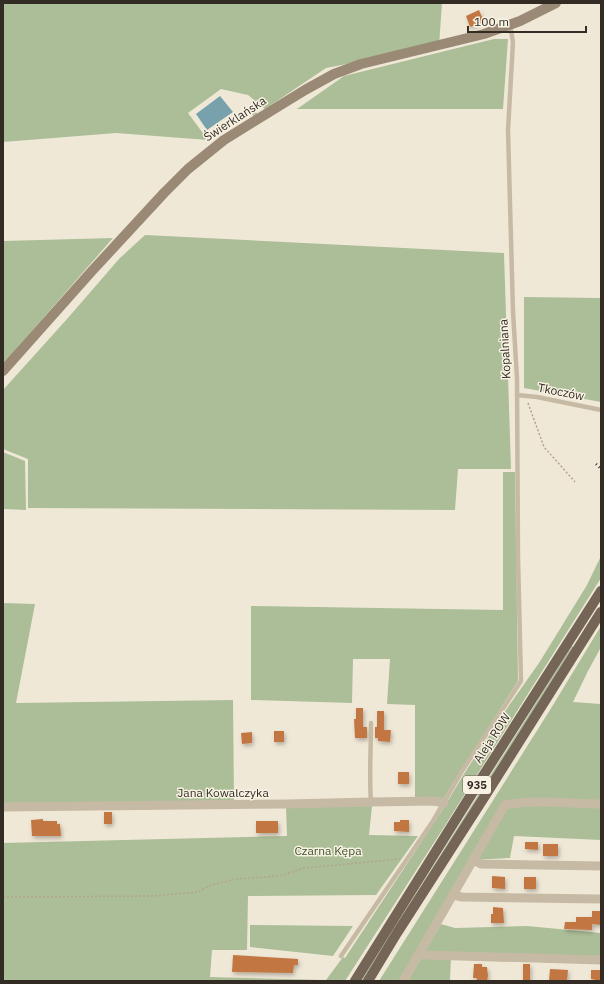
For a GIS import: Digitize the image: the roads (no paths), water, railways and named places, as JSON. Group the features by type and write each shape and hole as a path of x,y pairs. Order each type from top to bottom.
{"main road":[{"name":"Aleja ROW","path":"355,981 601,591"},
{"name":"Aleja ROW","path":"368,981 601,612"}],"street":[{"name":"Świerklańska","path":"3,371 86,278 178,179 214,148 320,81 340,71 361,64 478,36 510,25 556,3"},
{"name":"Jana Kowalczyka","path":"3,807 314,804 434,801 444,803"},
{"path":"403,981 505,806 514,803 601,804"},
{"path":"473,860 481,864 601,866"},
{"path":"453,895 462,897 601,899"},
{"path":"419,954 426,956 601,960"}],"lane":[{"name":"Kopalniana","path":"341,956 409,857 444,803 462,771 521,682 517,395 509,160 509,114 513,42 510,25"},
{"path":"252,110 258,119"},
{"name":"Tkoczów","path":"517,395 601,410"},
{"path":"371,723 371,802"}],"water":[{"path":"220,96 233,112 207,130 196,114"}],"railway":[{"path":"596,464 601,469"}],"park label":[{"name":"Czarna Kępa","path":"328,851"}]}
